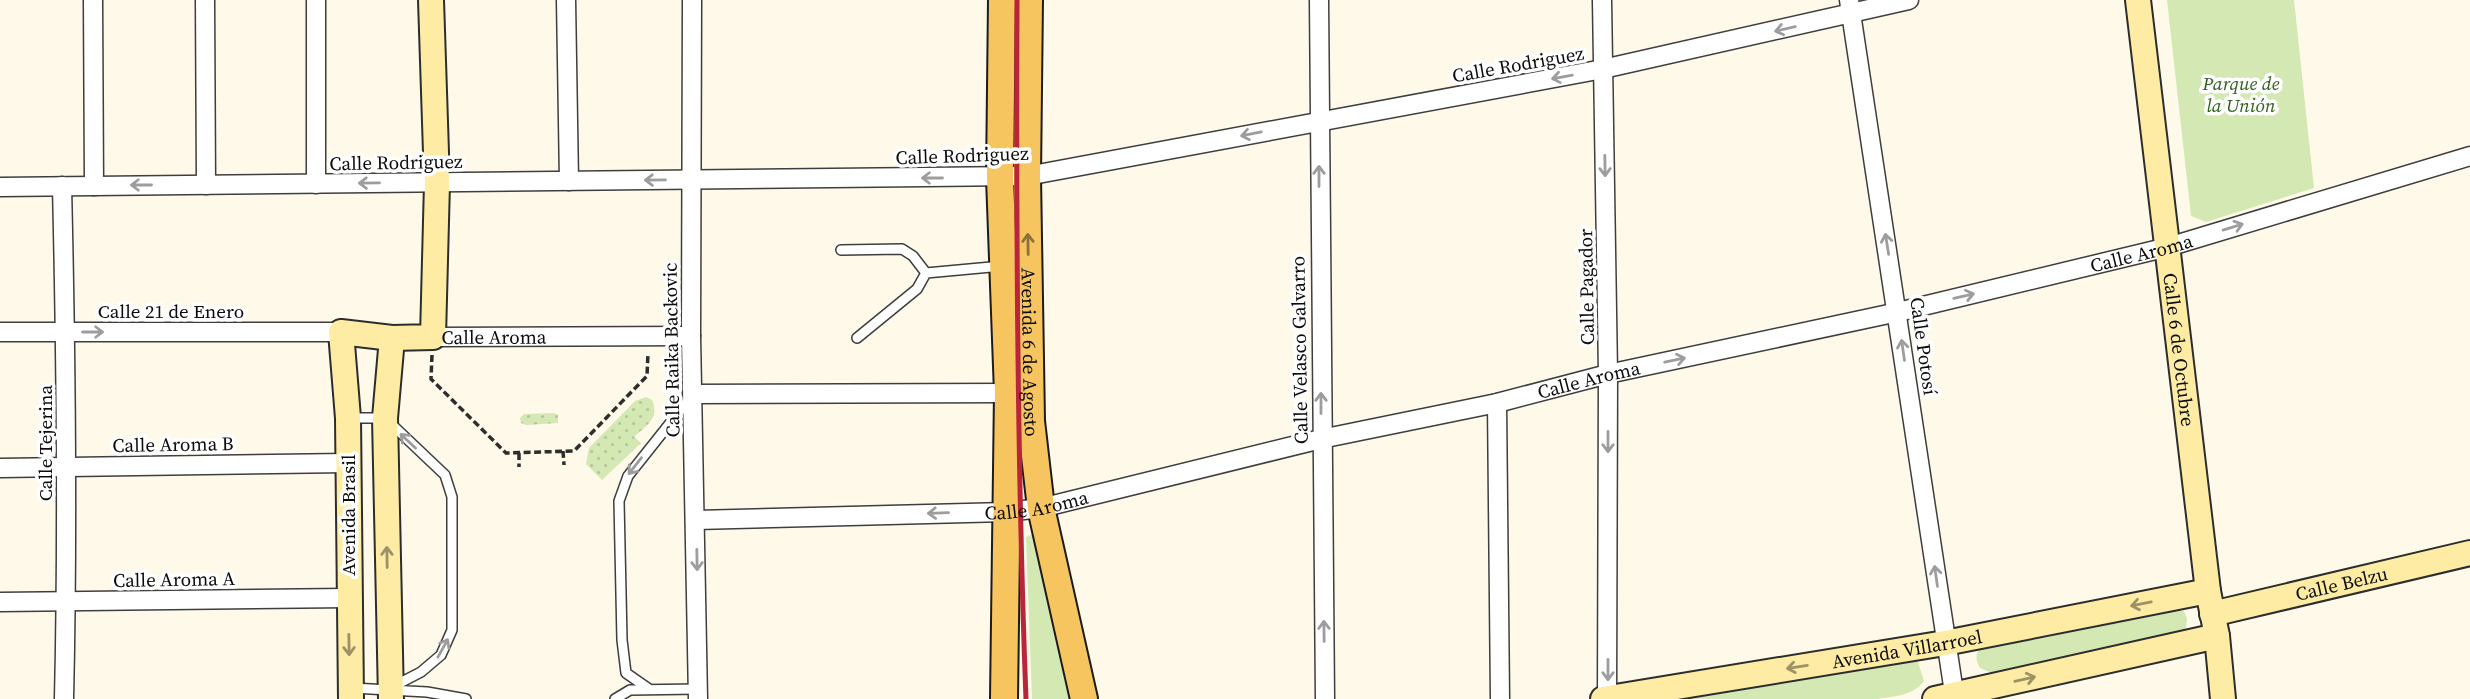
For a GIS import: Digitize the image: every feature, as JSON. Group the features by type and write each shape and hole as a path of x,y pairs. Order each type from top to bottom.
{"main road":[{"path":"431,0 437,183 433,337"},
{"name":"Avenida 6 de Agosto","path":"1002,0 1000,178 1008,393 1004,699"},
{"name":"Avenida 6 de Agosto","path":"1029,0 1027,176 1031,421 1041,508 1084,699"},
{"name":"Calle 6 de Octubre","path":"2138,0 2223,699"},
{"name":"Calle Aroma","path":"341,332 392,338 433,337"},
{"name":"Avenida Brasil","path":"341,332 348,418 350,693"},
{"name":"Avenida Brasil","path":"390,694 385,418 392,338"},
{"name":"Calle Belzu","path":"2212,614 2470,552"},
{"path":"1948,698 2212,614"},
{"name":"Avenida Villarroel","path":"1606,699 1945,643 2212,614"}],"street":[{"path":"93,0 94,186"},
{"path":"205,0 206,185"},
{"path":"316,0 316,184"},
{"path":"566,0 569,181"},
{"name":"Calle Raika Backovic","path":"692,0 691,336 699,694"},
{"name":"Calle Velasco Galvarro","path":"1319,0 1325,699"},
{"name":"Calle Pagador","path":"1602,0 1608,374 1606,699"},
{"name":"Calle Rodriguez","path":"0,187 1027,176 1603,69 1850,7 1909,0"},
{"name":"Calle Potosí","path":"1850,7 1898,312 1945,643 1948,698"},
{"name":"Calle Aroma","path":"696,520 1006,512 1041,508 1321,439 1497,403 1608,374 1898,312 2168,247 2470,156"},
{"name":"Calle Tejerina","path":"62,186 66,467 64,699"},
{"name":"Calle 21 de Enero","path":"0,332 341,332"},
{"name":"Calle Aroma","path":"433,337 691,336"},
{"path":"693,394 1008,393"},
{"path":"1497,403 1500,699"},
{"name":"Calle Aroma B","path":"0,468 347,463"},
{"name":"Calle Aroma A","path":"0,602 348,598"}],"lane":[{"path":"841,250 902,249 913,256 926,273"},
{"path":"926,273 1003,265"},
{"path":"857,338 917,289 926,273"},
{"path":"649,689 626,673 622,640 618,500 628,476 693,394"},
{"path":"348,418 385,418 444,475 452,497 452,630 442,655 390,694"},
{"path":"615,699 630,690 699,694"},
{"path":"350,693 427,692 466,699"}],"path":[{"path":"433,337 431,379 506,453 574,451 647,376 647,337"},
{"path":"563,452 564,465"},
{"path":"519,453 519,467"}],"green space":[{"name":"Parque de la Unión","path":"2167,0 2294,0 2314,188 2206,222 2191,216"},
{"path":"646,397 652,400 654,412 648,425 634,437 641,443 602,480 586,464 589,448 635,401"},
{"path":"524,414 558,415 558,423 521,423 520,418"},
{"path":"1038,532 1075,699 1032,699 1026,537"},
{"path":"2184,611 2187,618 2186,629 2180,633 1992,673 1980,668 1977,661 1978,652 1985,643"},
{"path":"1909,659 1918,662 1924,681 1920,686 1903,694 1877,699 1645,699"}],"railway":[{"path":"1017,0 1018,350 1026,699"}]}
